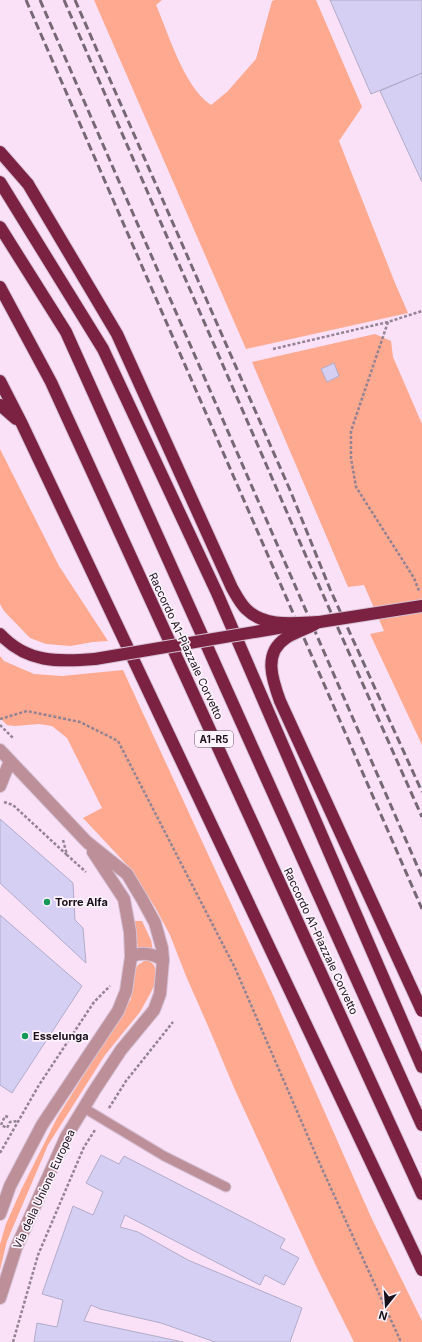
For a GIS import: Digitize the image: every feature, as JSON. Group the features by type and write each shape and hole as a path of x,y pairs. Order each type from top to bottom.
{"highway":[{"path":"0,152 28,184 116,334 232,588 245,608 257,618 272,622 319,622"},
{"path":"0,182 106,356 217,593 422,1067"},
{"name":"Raccordo A1-Piazzale Corvetto","path":"0,227 66,332 422,1124"},
{"name":"Raccordo A1-Piazzale Corvetto","path":"0,286 51,382 422,1194"},
{"path":"0,382 22,424 422,1270"},
{"path":"0,405 22,424"},
{"path":"0,634 13,646 28,654 48,660 66,662 95,659 422,606"},
{"path":"319,622 287,638 276,647 271,662 271,671 274,683 280,700 422,1011"}],"street":[{"name":"Via della Unione Europea","path":"0,750 87,842 127,874 154,923 162,948 163,960 160,994 154,1010 121,1050 66,1137 16,1248 0,1298"},
{"path":"0,786 10,761"},
{"name":"Via della Unione Europea","path":"0,1214 5,1184 42,1125 118,1011 126,991 131,957 130,932 124,899 87,842"},
{"path":"131,957 138,953 156,956 163,960"}],"lane":[{"path":"84,1108 164,1156 226,1187"}],"path":[{"path":"273,349 388,322 422,311"},
{"path":"388,322 351,431 351,458 356,487 414,578 422,598"},
{"path":"0,719 27,711 80,722 118,741 235,968 319,1162 401,1342"},
{"path":"0,725 14,740"},
{"path":"0,800 13,805 88,874"},
{"path":"63,837 67,855"},
{"path":"0,1153 39,1085 94,1002 116,981"},
{"path":"13,1342 38,1255 84,1147 126,1081 173,1022"},
{"path":"8,1117 5,1116 1,1125 7,1128 10,1122 18,1121"}],"shaded area":[{"path":"94,0 162,0 156,5 178,60 201,97 211,105 227,92 256,59 272,1 316,0 362,107 339,141 408,313 246,349"},
{"path":"375,334 391,341 393,357 422,424 422,745 370,634 384,631 364,585 348,587 252,362"},
{"path":"0,449 59,566 108,641 70,646 46,644 30,638 4,611 0,604"},
{"path":"0,656 4,661 34,674 62,676 123,670 273,995 371,1217 422,1321 422,1342 354,1342 317,1268 235,1090 170,935 155,907 128,866 83,818 102,808 67,738 52,726 39,724 15,726 7,725 0,718"},
{"path":"133,921 142,921 151,940 153,951 138,948"},
{"path":"147,959 154,965 158,977 151,992 140,1012 105,1055 48,1145 7,1241 0,1270 0,1244 6,1224 22,1188 57,1118 131,999 132,974 138,965"}],"building":[{"path":"330,0 422,0 422,73 371,94"},
{"path":"422,73 422,182 380,91"},
{"path":"334,363 339,376 327,382 321,369"},
{"name":"Torre Alfa","path":"0,819 73,883 75,920 83,928 86,963 0,883"},
{"name":"Esselunga","path":"0,915 82,986 12,1093 0,1085"},
{"path":"101,1155 119,1164 124,1156 285,1239 280,1248 299,1258 284,1285 265,1275 260,1285 125,1215 120,1227 138,1232 188,1260 302,1308 290,1342 215,1342 161,1323 100,1309 91,1305 84,1321 183,1342 34,1342 37,1323 57,1327 63,1300 42,1294 73,1206 93,1215 103,1192 86,1183"}],"railway":[{"path":"26,0 422,909"},
{"path":"40,0 422,877"},
{"path":"64,0 309,563 422,817"},
{"path":"75,0 290,490 330,589 422,792"}],"place":[{"name":"Torre Alfa","path":"47,902"},
{"name":"Esselunga","path":"25,1036"}]}
